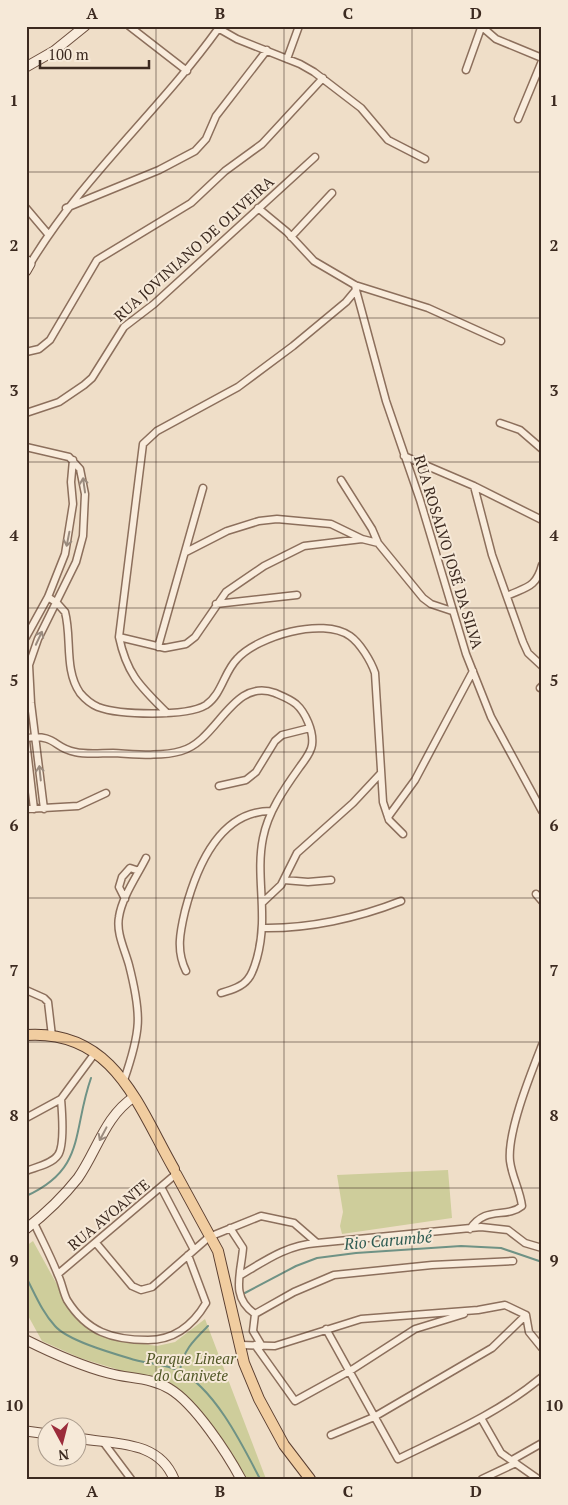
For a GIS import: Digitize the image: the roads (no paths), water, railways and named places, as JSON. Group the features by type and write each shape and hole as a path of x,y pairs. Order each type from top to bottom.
{"main road":[{"path":"26,1035 52,1036 95,1053 115,1068 124,1080 218,1251 251,1381 269,1420 284,1445 310,1479"}],"street":[{"path":"26,67 54,51 84,26"},
{"path":"130,26 187,71"},
{"path":"288,59 299,26"},
{"path":"466,70 481,27 496,40 542,60 518,119"},
{"path":"28,265 64,211 187,71 217,28 226,30 288,59 323,78 361,108 388,140 425,159"},
{"path":"64,211 159,170 195,151 206,139 216,116 267,50"},
{"path":"26,352 38,349 50,340 97,260 176,214 226,171 262,144 323,78"},
{"name":"RUA JOVINIANO DE OLIVEIRA","path":"26,413 59,402 92,378 124,327 154,304 315,157"},
{"path":"292,237 332,193"},
{"path":"26,208 48,234"},
{"path":"258,208 292,237 314,261 356,287 428,308 501,341"},
{"path":"167,713 130,671 123,657 119,637 143,444 157,431 238,387 293,346 346,302 356,287"},
{"name":"RUA ROSALVO JOSÉ DA SILVA","path":"356,287 386,401 420,500 452,611 491,717 521,769 542,811"},
{"path":"500,423 520,430 542,449"},
{"path":"26,447 64,454 74,460 84,478 85,510 83,536 76,562 58,603 38,639 29,665 44,809"},
{"path":"404,456 474,486 542,520"},
{"path":"26,637 48,597 68,542 73,504 71,482 74,460"},
{"path":"340,480 372,529 378,543 423,598 431,604 452,611"},
{"path":"474,486 492,555 526,649 542,666"},
{"path":"158,648 203,488"},
{"path":"186,552 236,527 271,519 331,524 362,539 378,543"},
{"path":"119,637 158,648 173,648 190,641 226,592 242,579 279,557 314,544 362,539"},
{"path":"507,596 538,580 542,565"},
{"path":"216,604 297,595"},
{"path":"48,597 58,603 67,620 75,683 86,699 94,705 105,709 167,713 190,711 206,704 218,692 237,658 254,647 292,631 326,629 350,635 373,667 377,691 383,802 388,817 403,834"},
{"path":"388,817 415,780 474,671"},
{"path":"34,809 26,740 46,737 74,752 87,754 163,754 182,751 206,738 230,706 245,696 263,691 279,695 296,704 302,711 311,731 312,743 310,751 271,810 263,837 260,862 263,902 261,943 252,973 244,982 222,992"},
{"path":"219,786 246,780 256,772 275,741 282,735 311,731"},
{"path":"263,902 277,891 302,847 353,803 381,772"},
{"path":"26,809 84,805 106,793"},
{"path":"186,971 179,956 180,942 192,885 204,859 222,833 233,824 254,813 271,810"},
{"path":"124,1080 132,1056 140,1020 134,985 119,930 118,917 146,858"},
{"path":"125,899 119,888 122,877 130,868 140,871"},
{"path":"284,880 308,882 331,880"},
{"path":"536,894 542,901"},
{"path":"262,928 279,928 366,914 401,901"},
{"path":"26,990 46,999 52,1036"},
{"path":"470,1229 474,1222 486,1215 516,1210 522,1206 510,1159 511,1146 526,1089 542,1045"},
{"path":"26,1118 61,1099 95,1053"},
{"path":"26,1229 64,1194 78,1178 117,1111 134,1097"},
{"path":"26,1171 52,1161 59,1155 61,1146 61,1099"},
{"name":"RUA AVOANTE","path":"58,1274 161,1187 175,1171"},
{"path":"161,1187 194,1250"},
{"path":"96,1243 132,1286 141,1290 152,1287 209,1237 261,1216 294,1223 317,1242"},
{"path":"34,1223 58,1274 67,1299 82,1319 98,1332 111,1336 145,1340 168,1337 187,1326 205,1306 204,1294 188,1255"},
{"path":"241,1275 279,1252 299,1244 481,1227 508,1230 525,1243 542,1248"},
{"path":"230,1228 243,1248 241,1275 238,1282 243,1306 255,1314"},
{"path":"255,1314 294,1292 334,1275 432,1265 513,1261"},
{"path":"255,1314 253,1331 258,1346 295,1401 349,1372 415,1329 478,1310 504,1305 526,1315"},
{"path":"241,1345 275,1346 362,1318 478,1310"},
{"path":"526,1315 529,1332 542,1348"},
{"path":"331,1435 374,1417 492,1348 526,1315"},
{"path":"326,1329 398,1460 481,1418 522,1393 542,1377"},
{"path":"26,1340 99,1371 147,1379 170,1389 192,1408 225,1451 241,1479"},
{"path":"481,1418 501,1453 538,1479"},
{"path":"88,1440 131,1445 149,1451 162,1460 174,1479"},
{"path":"104,1443 131,1479"},
{"path":"482,1479 514,1462 542,1443"}],"waterway":[{"path":"26,1196 59,1174 68,1161 74,1147 91,1078"},
{"name":"Rio Carumbé","path":"243,1294 296,1266 317,1258 356,1253 461,1246 501,1248 542,1262"},
{"path":"26,1277 46,1315 61,1332 104,1351 135,1360 163,1365 179,1371 192,1379 216,1404 245,1450 260,1479"},
{"name":"Rio Carumbé","path":"180,1371 186,1351 208,1326"}],"park label":[{"name":"Parque Linear do Canivete","path":"191,1368"}]}
